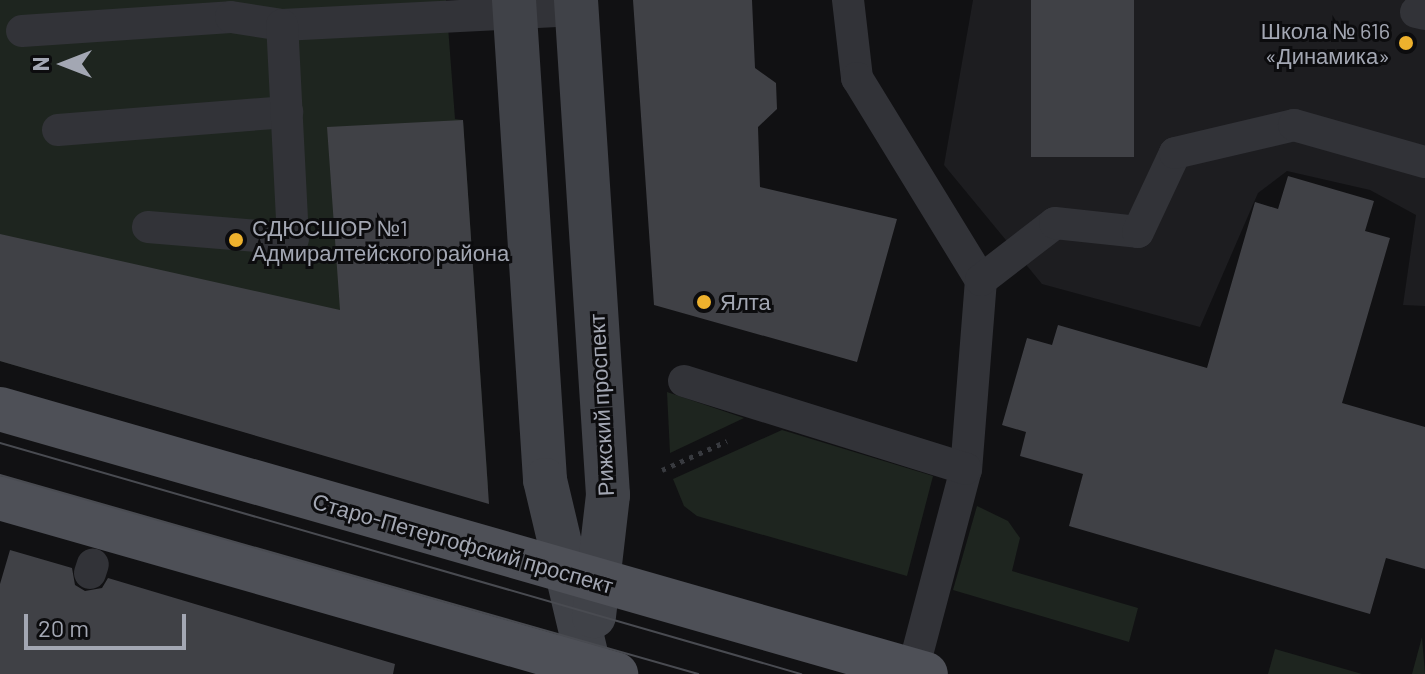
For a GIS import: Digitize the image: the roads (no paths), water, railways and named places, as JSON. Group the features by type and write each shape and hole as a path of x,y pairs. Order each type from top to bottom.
{"main road":[{"name":"Рижский проспект","path":"577,5 608,495 583,578"},
{"name":"Рижский проспект","path":"515,7 545,480 583,578 603,670"},
{"name":"Старо-Петергофский проспект","path":"0,409 920,672"},
{"path":"0,498 603,670"}],"lane":[{"path":"848,0 857,78 981,280 966,469 920,672"},
{"path":"22,31 231,17 282,25 577,5"},
{"path":"148,227 293,239 282,25"},
{"path":"58,130 287,112"},
{"path":"981,280 1055,223 1138,232 1175,153 1294,125 1425,162"},
{"path":"684,381 966,469"}],"tram line":[{"path":"0,443 801,674"},
{"path":"0,475 698,674"}],"place":[{"name":"Школа № 616 «Динамика»","path":"1406,43"},
{"name":"СДЮСШОР №1 Адмиралтейского района","path":"236,240"},
{"name":"Ялта","path":"704,302"}]}
